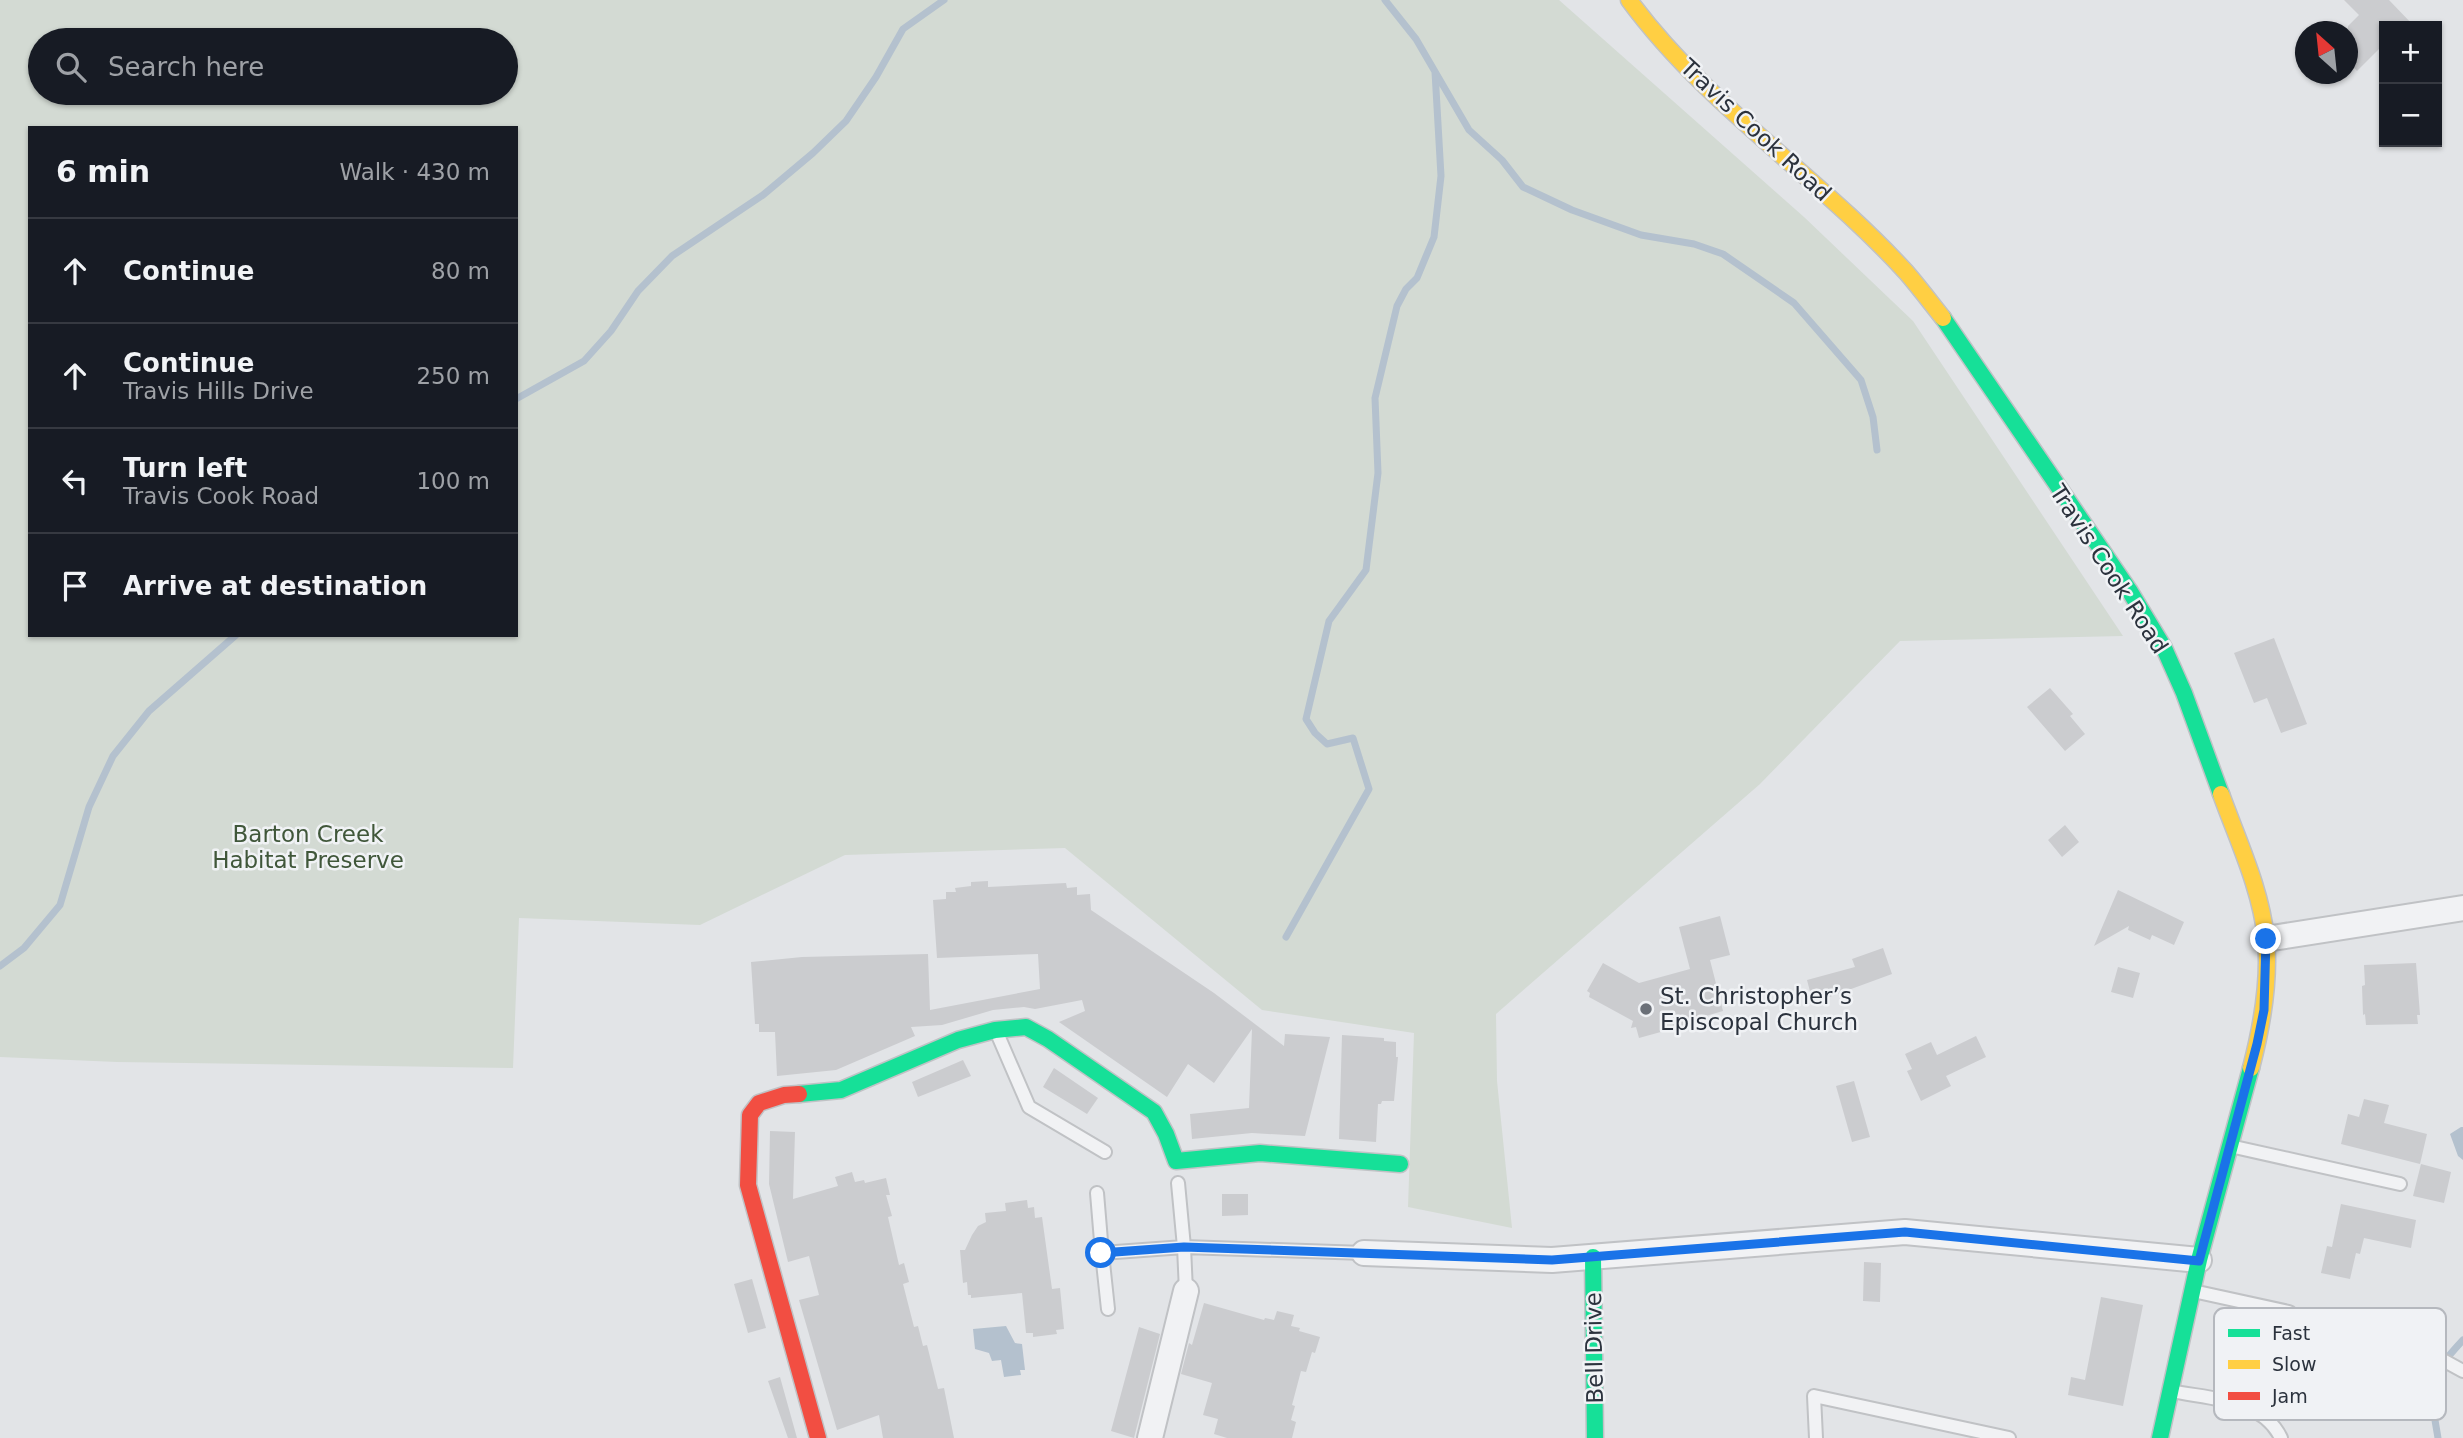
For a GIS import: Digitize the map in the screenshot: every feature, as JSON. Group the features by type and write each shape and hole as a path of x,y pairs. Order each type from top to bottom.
{"street":[{"name":"Travis Cook Road","path":"1629,0 1690,72 1839,206 1907,272 1951,329 2048,475 2129,590 2164,648 2184,692 2256,890 2266,939 2264,1010 2199,1261 2160,1438"},
{"path":"2266,939 2463,908"},
{"path":"818,1438 748,1185 750,1115 759,1103 784,1095 841,1090 958,1040 995,1030 1026,1027 1048,1039 1154,1112 1166,1134 1177,1172 1260,1153 1400,1164"},
{"path":"1364,1253 1552,1260 1905,1232 2199,1261"},
{"name":"Bell Drive","path":"1593,1257 1595,1438"},
{"path":"1150,1438 1186,1291"}],"lane":[{"path":"995,1030 1029,1107 1105,1152"},
{"path":"2230,1146 2400,1184"},
{"path":"1177,1172 1186,1291"},
{"path":"1097,1193 1108,1309"},
{"path":"1101,1253 1184,1247 1364,1253"},
{"path":"2192,1290 2275,1308"},
{"path":"2169,1391 2214,1400"},
{"path":"1816,1438 1814,1396 2009,1438"},
{"path":"2269,1420 2281,1438"}],"green space":[{"name":"Barton Creek Habitat Preserve","path":"0,0 1559,0 1804,217 1913,321 2123,636 1900,641 1760,784 1496,1014 1497,1081 1512,1228 1408,1207 1414,1033 1262,1010 1065,848 845,855 700,925 519,918 513,1068 117,1062 0,1057"}],"water":[{"path":"2461,1127 2463,1160 2458,1156 2450,1134"},
{"path":"1006,1326 1015,1343 1022,1344 1025,1370 1020,1370 1021,1375 1004,1377 1001,1360 992,1361 989,1353 975,1349 973,1329"}],"building":[{"path":"2344,0 2389,0 2409,21 2379,21 2379,49 2358,70 2358,21 2353,21 2359,15"},
{"path":"2274,638 2307,724 2281,733 2267,698 2254,703 2234,653"},
{"path":"2050,688 2073,714 2070,716 2085,734 2065,751 2027,707"},
{"path":"2065,825 2079,842 2062,857 2048,840"},
{"path":"988,881 988,887 1066,883 1067,888 1077,887 1077,895 1090,894 1091,910 1214,993 1284,1046 1285,1034 1330,1037 1305,1136 1252,1133 1192,1139 1190,1114 1249,1108 1252,1029 1214,1083 1188,1064 1167,1097 1059,1022 1085,1011 1082,1000 1035,1009 1024,1007 993,1010 942,1025 911,1027 915,1036 836,1070 777,1076 775,1032 759,1032 759,1024 755,1024 751,962 802,957 928,954 930,1010 1040,989 1038,954 937,958 933,900 946,899 946,892 956,892 955,888 971,886 971,882"},
{"path":"2118,890 2184,922 2174,945 2152,935 2150,940 2128,930 2129,926 2094,946"},
{"path":"1720,916 1730,955 1710,960 1723,1011 1639,1038 1636,1027 1631,1028 1633,1021 1589,997 1590,993 1587,991 1603,963 1639,983 1690,969 1679,927"},
{"path":"1883,948 1892,974 1813,1003 1807,980 1855,967 1852,959"},
{"path":"2416,963 2420,1015 2417,1015 2418,1024 2366,1025 2362,986 2365,985 2364,965"},
{"path":"2118,967 2140,973 2133,998 2111,992"},
{"path":"1342,1035 1384,1038 1384,1041 1396,1042 1398,1057 1394,1101 1382,1101 1378,1104 1376,1142 1339,1139"},
{"path":"1976,1036 1986,1057 1946,1076 1951,1086 1921,1101 1907,1071 1912,1069 1905,1054 1931,1042 1937,1055"},
{"path":"963,1060 971,1076 918,1097 912,1082"},
{"path":"1054,1068 1098,1098 1087,1114 1043,1087"},
{"path":"1854,1081 1870,1137 1852,1142 1836,1086"},
{"path":"2364,1099 2389,1105 2384,1123 2427,1134 2420,1164 2341,1144 2348,1114 2359,1117"},
{"path":"770,1131 795,1132 793,1199 838,1186 835,1177 852,1172 855,1182 864,1180 865,1183 886,1178 890,1195 886,1195 892,1216 888,1217 899,1265 904,1263 909,1282 903,1284 914,1327 918,1326 923,1346 927,1345 938,1389 944,1388 954,1438 883,1438 879,1415 837,1430 799,1300 819,1295 809,1256 788,1262 769,1184"},
{"path":"2421,1164 2451,1172 2444,1203 2413,1196"},
{"path":"1222,1194 1248,1194 1248,1215 1222,1216"},
{"path":"1027,1200 1028,1208 1034,1207 1035,1218 1042,1217 1052,1289 1060,1288 1064,1329 1056,1330 1057,1334 1033,1337 1033,1333 1026,1333 1022,1293 971,1298 971,1295 968,1295 967,1282 963,1283 960,1250 965,1250 978,1226 986,1222 985,1213 1006,1211 1005,1203"},
{"path":"2341,1204 2416,1220 2411,1248 2364,1238 2360,1254 2356,1253 2350,1279 2321,1273 2327,1246 2332,1247"},
{"path":"1864,1262 1881,1263 1880,1302 1863,1301"},
{"path":"752,1279 766,1328 748,1333 734,1284"},
{"path":"2101,1297 2143,1305 2123,1406 2068,1395 2071,1377 2085,1380"},
{"path":"1204,1303 1264,1320 1274,1320 1277,1311 1294,1315 1291,1326 1320,1337 1306,1372 1301,1371 1292,1405 1295,1406 1291,1420 1296,1422 1292,1438 1227,1438 1214,1434 1218,1419 1203,1415 1212,1383 1181,1374"},
{"path":"1139,1327 1160,1334 1134,1438 1111,1431"},
{"path":"780,1377 797,1438 788,1438 768,1381"}],"waterway":[{"path":"518,398 584,361 611,331 638,291 672,256 763,195 813,153 846,121 876,77 903,29 944,0"},
{"path":"1385,0 1416,39 1469,130 1502,160 1523,187 1572,210 1641,235 1694,244 1723,254 1794,303 1861,380 1873,417 1877,450"},
{"path":"1286,937 1369,789 1353,738 1327,744 1315,733 1306,719 1329,621 1366,570 1378,473 1375,398 1397,306 1406,289 1417,278 1434,237 1441,176 1435,72"},
{"path":"0,966 24,948 60,905 89,807 113,756 149,711 234,637"},
{"path":"2446,1360 2463,1340"},
{"path":"2435,1420 2438,1438"}],"traffic: fast":[{"path":"1943,318 2129,590 2164,648 2184,693 2221,794"},
{"path":"799,1094 841,1090 958,1040 995,1030 1026,1027 1048,1039 1154,1112 1176,1161 1260,1153 1400,1164"},
{"path":"2160,1438 2199,1260 2251,1068"},
{"path":"1593,1257 1595,1438"}],"traffic: slow":[{"path":"1629,0 1659,38 1693,73 1872,237 1906,272 1943,318"},
{"path":"2221,794 2254,884 2266,939 2264,1004 2251,1068"}],"traffic: jam":[{"path":"799,1094 784,1095 759,1103 750,1115 748,1185 818,1438"}],"place":[{"name":"St. Christopher’s Episcopal Church","path":"1646,1009"}],"route":[{"path":"1101,1253 1184,1247 1552,1260 1905,1232 2199,1261 2257,1044 2264,1010 2266,939"}]}
